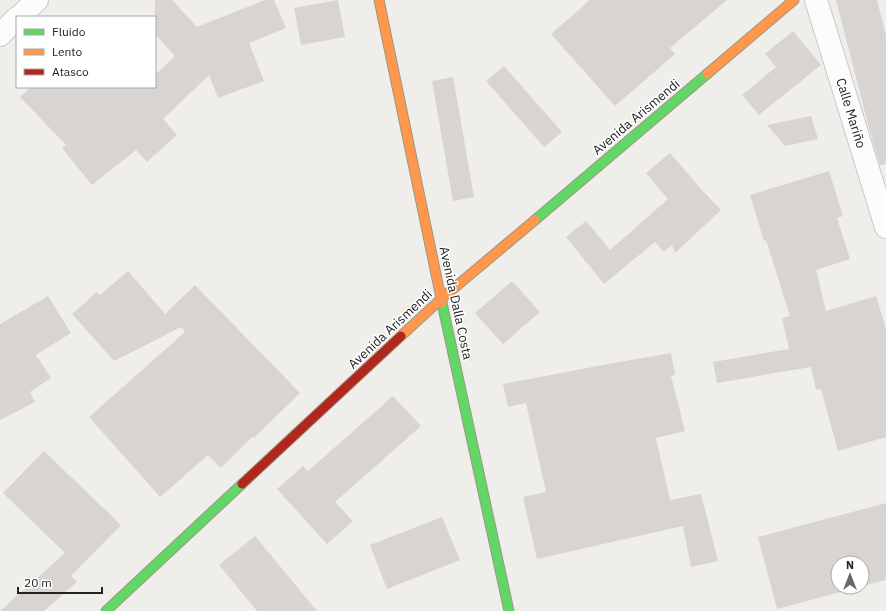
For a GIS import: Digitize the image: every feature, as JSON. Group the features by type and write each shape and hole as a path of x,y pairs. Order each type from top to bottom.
{"street":[{"path":"20,16 37,0"},
{"name":"Avenida Dalla Costa","path":"379,0 441,299 509,611"},
{"name":"Avenida Arismendi","path":"106,611 441,299 794,0"},
{"name":"Calle Mariño","path":"816,0 886,227"},
{"path":"0,34 16,20"}],"building":[{"path":"155,0 172,0 197,27 265,0 274,0 286,28 249,43 264,81 218,98 209,75 163,119 177,135 147,162 136,150 92,185 62,148 66,145 20,97 30,88 156,88 156,74 175,56 156,35"},
{"path":"338,0 345,37 301,45 294,8"},
{"path":"590,0 727,0 670,48 675,54 615,106 551,34"},
{"path":"836,0 877,0 886,35 886,164 880,165"},
{"path":"793,31 821,65 759,115 742,95 776,67 765,54"},
{"path":"504,66 562,132 544,147 486,81"},
{"path":"453,77 474,197 453,201 432,81"},
{"path":"811,116 818,139 785,146 767,125"},
{"path":"670,153 721,210 675,253 672,245 664,252 655,242 604,284 566,237 586,221 610,250 668,199 646,173"},
{"path":"829,171 843,216 837,218 850,259 816,270 826,311 876,296 886,329 886,437 838,451 821,389 816,390 811,367 717,383 713,362 789,349 782,318 790,316 750,195"},
{"path":"128,271 165,314 195,285 300,393 221,468 208,455 160,497 89,417 185,332 181,327 114,361 72,314 97,292 100,295"},
{"path":"512,281 540,312 503,344 475,313"},
{"path":"48,296 71,333 36,355 51,378 30,392 35,402 0,420 0,324"},
{"path":"671,353 675,375 671,376 685,431 656,438 670,500 701,494 718,561 691,567 683,526 537,559 523,497 546,492 526,403 508,407 503,384"},
{"path":"393,396 421,426 335,502 353,521 327,544 277,489 303,466 308,471"},
{"path":"44,451 121,525 71,576 77,582 44,611 0,611 65,553 3,493"},
{"path":"886,503 886,580 870,584 870,555 830,555 830,595 777,609 758,537"},
{"path":"442,517 460,560 387,589 370,545"},
{"path":"255,536 317,611 257,611 219,565"}],"traffic: fast":[{"path":"535,220 707,74"},
{"path":"442,303 509,611"},
{"path":"106,611 242,484"}],"traffic: slow":[{"path":"379,0 442,303"},
{"path":"707,74 794,0"},
{"path":"401,336 441,299 535,220"}],"traffic: jam":[{"path":"242,484 401,336"}]}
